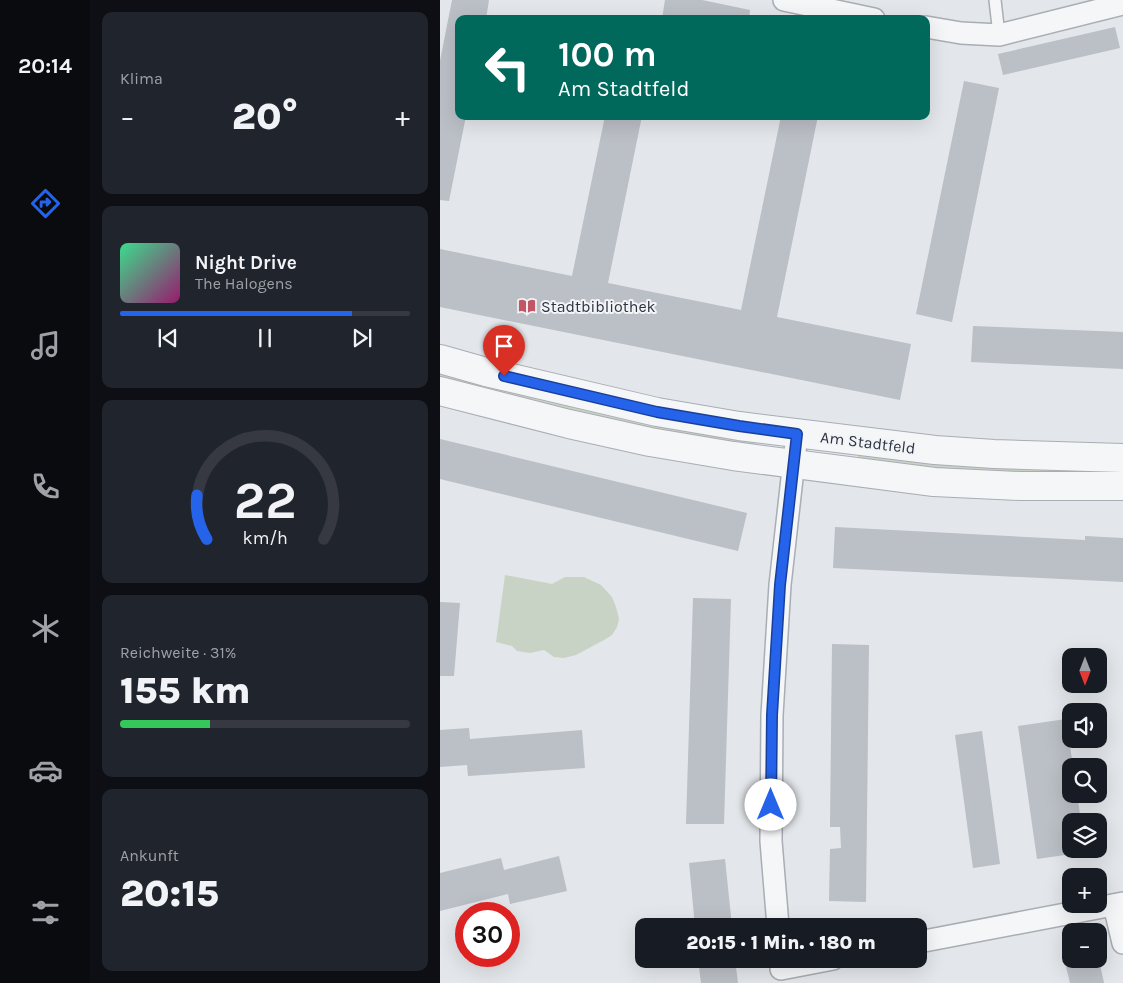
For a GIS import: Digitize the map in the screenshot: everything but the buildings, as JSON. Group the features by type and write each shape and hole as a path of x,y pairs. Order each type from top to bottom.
{"street":[{"path":"784,0 855,15"},
{"path":"930,28 961,33 999,35 1123,4"},
{"name":"Am Stadtfeld","path":"440,359 486,372 657,412 739,426 935,450 1123,458"},
{"name":"Am Stadtfeld","path":"440,391 569,424 650,442 793,464 934,482 1020,486 1123,486"},
{"path":"777,918 771,841 772,715 780,585 797,434"},
{"path":"927,940 1118,904 1123,943"}],"lane":[{"path":"995,0 999,35"}],"green space":[{"path":"440,369 757,438 756,447 646,428 440,379"},
{"path":"858,453 1123,468 1123,477 940,470 858,462"},
{"path":"505,575 552,584 565,577 584,577 601,585 612,597 619,619 617,627 612,635 604,640 576,655 564,658 554,657 544,650 530,653 517,651 512,646 496,642"}],"place":[{"name":"Stadtbibliothek","path":"527,306"}],"route":[{"path":"504,376 657,412 797,434 780,585 772,715 771,805"}]}
